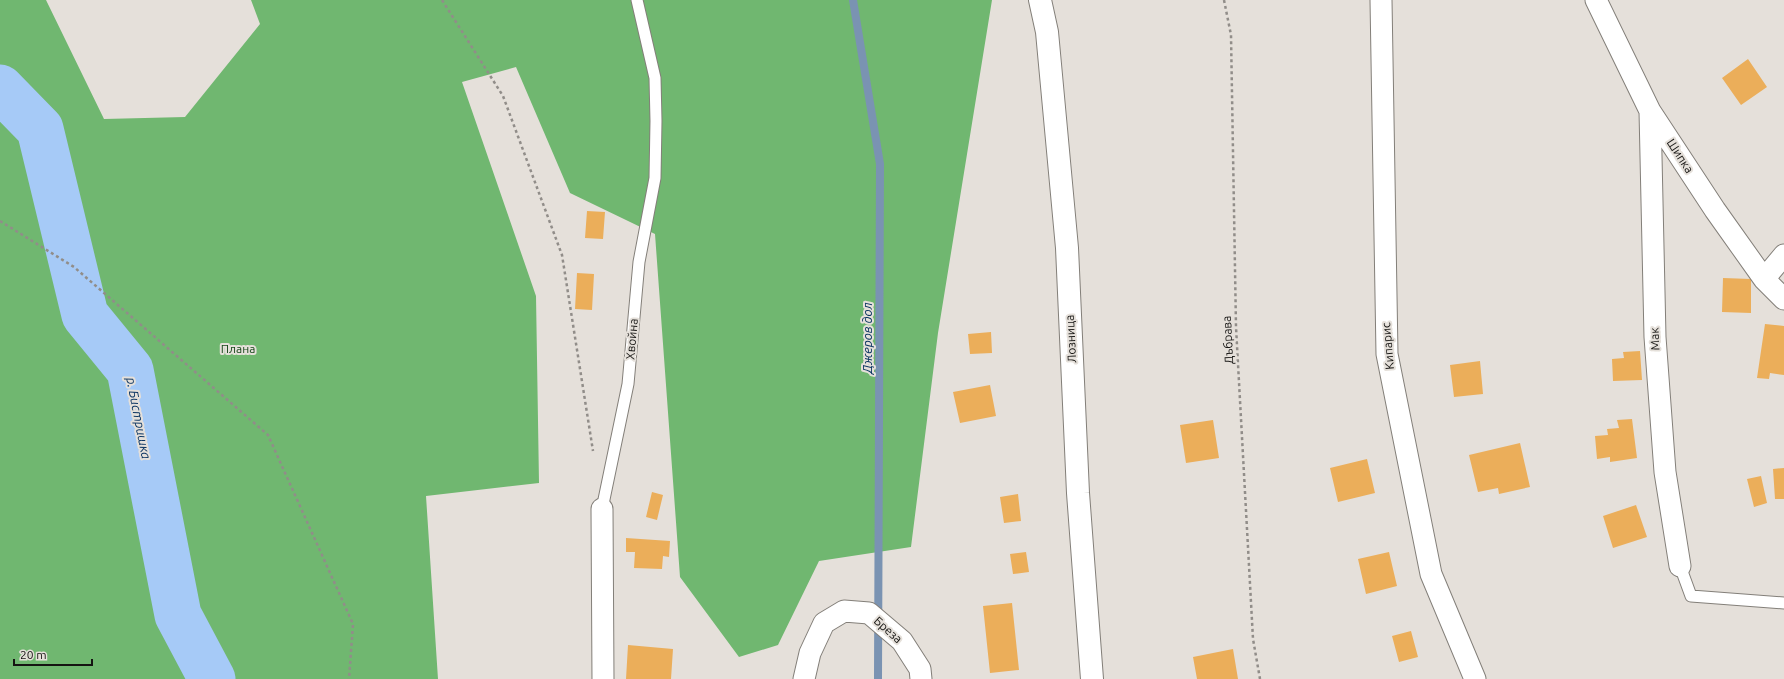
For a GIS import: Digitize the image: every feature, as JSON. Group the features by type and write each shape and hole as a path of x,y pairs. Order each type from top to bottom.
{"street":[{"name":"Лозница","path":"1040,0 1047,32 1067,248 1078,493 1092,679"},
{"name":"Кипарис","path":"1381,0 1387,354 1431,574 1475,679"},
{"name":"Шипка","path":"1596,0 1650,111 1715,210 1764,279 1784,299"},
{"name":"Мак","path":"1650,111 1655,345 1665,472 1680,566"},
{"path":"1764,279 1784,255"},
{"name":"Хвойна","path":"602,509 602,679"},
{"name":"Бреза","path":"804,679 810,653 824,623 844,611 869,613 902,641 920,669 921,679"}],"lane":[{"name":"Хвойна","path":"602,509 628,384 639,262 655,178 655,78 637,0"},
{"path":"1680,566 1691,596 1784,603"}],"path":[{"path":"442,0 503,96 562,255 594,455"},
{"name":"Дъбрава","path":"1224,0 1231,35 1236,327 1253,639 1260,679"},
{"path":"0,221 74,266 268,435 353,624 349,679"}],"green space":[{"name":"Плана","path":"0,0 46,0 104,119 185,117 260,24 251,0 992,0 938,333 911,547 819,561 778,645 739,657 680,577 655,234 570,193 516,67 462,82 536,296 539,483 426,496 438,679 0,679"}],"building":[{"path":"1748,59 1767,87 1741,105 1722,78"},
{"path":"587,211 605,212 603,239 585,238"},
{"path":"577,273 594,274 592,310 575,309"},
{"path":"1723,278 1751,279 1751,313 1722,312"},
{"path":"1765,324 1784,326 1784,375 1770,373 1769,379 1757,378"},
{"path":"991,332 992,353 970,354 968,334"},
{"path":"1640,351 1642,380 1613,381 1612,359 1624,358 1623,352"},
{"path":"1480,361 1483,394 1454,397 1450,365"},
{"path":"990,385 996,416 960,423 953,392"},
{"path":"1632,419 1637,458 1610,462 1610,457 1597,459 1595,436 1608,435 1607,429 1619,428 1617,420"},
{"path":"1213,420 1219,458 1186,463 1180,425"},
{"path":"1520,443 1530,487 1499,494 1498,488 1478,492 1469,455"},
{"path":"1367,459 1375,493 1338,502 1330,468"},
{"path":"1784,468 1784,499 1775,499 1773,469"},
{"path":"1761,476 1767,503 1754,507 1747,479"},
{"path":"652,492 663,495 657,520 646,517"},
{"path":"1018,494 1021,521 1004,523 1000,497"},
{"path":"1636,505 1647,537 1613,548 1603,516"},
{"path":"626,538 670,541 669,557 663,556 662,569 634,568 635,552 626,552"},
{"path":"1026,552 1029,572 1013,574 1010,554"},
{"path":"1389,552 1397,586 1366,594 1358,559"},
{"path":"1012,603 1019,670 990,673 983,606"},
{"path":"1411,631 1418,657 1399,662 1392,636"},
{"path":"628,645 673,649 671,679 626,679"},
{"path":"1233,649 1238,679 1197,679 1193,657"}],"waterway":[{"name":"Джеров дол","path":"853,0 880,164 878,679"},
{"name":"р. Бистришка","path":"0,88 40,129 85,315 130,370 178,615 212,679"}]}
